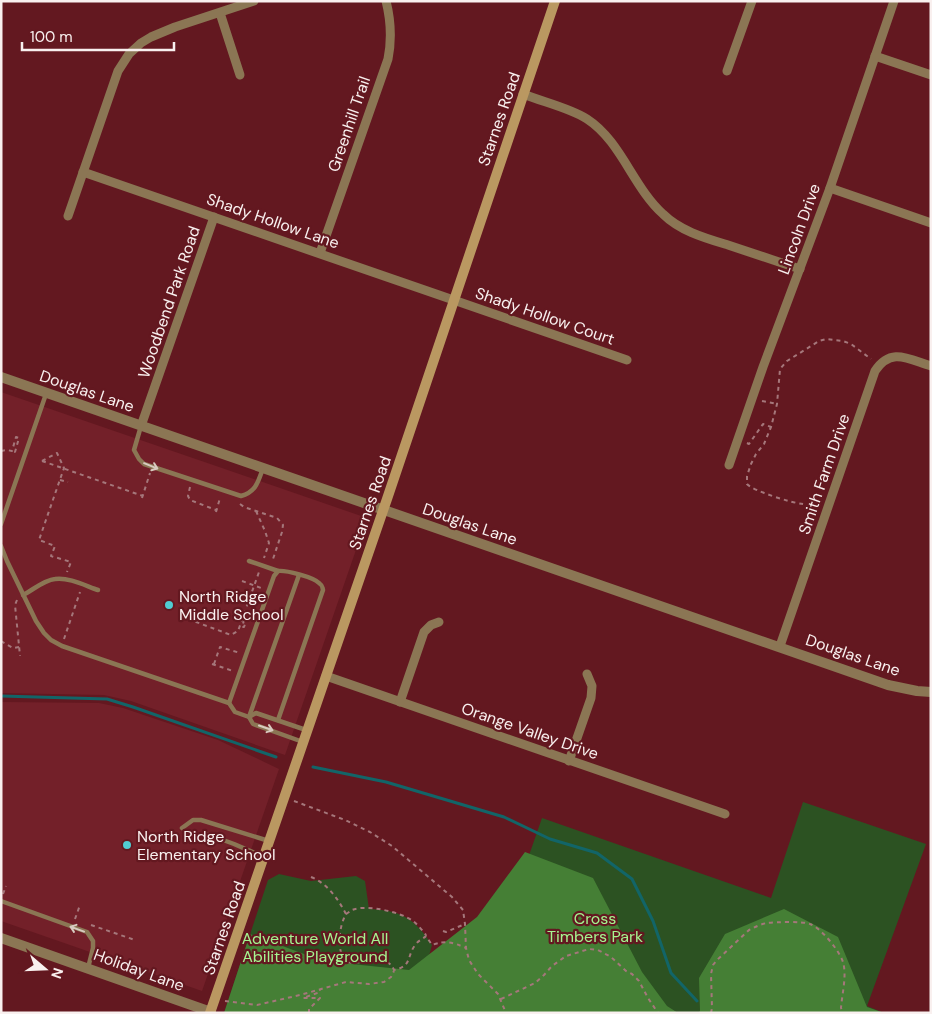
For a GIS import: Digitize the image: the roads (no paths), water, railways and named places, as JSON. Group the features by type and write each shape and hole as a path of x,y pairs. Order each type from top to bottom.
{"main road":[{"name":"Starnes Road","path":"211,1012 384,509 555,1"}],"street":[{"path":"68,216 118,71 129,54 141,43 161,32 254,1"},
{"name":"Greenhill Trail","path":"320,253 388,59 391,32 390,16 386,1"},
{"path":"727,71 752,1"},
{"name":"Lincoln Drive","path":"729,465 751,400 830,188 894,1"},
{"path":"220,13 240,75"},
{"path":"875,56 931,75"},
{"path":"523,94 579,114 598,128 608,137 648,199 663,215 676,224 694,234 800,270"},
{"name":"Shady Hollow Lane","path":"83,172 454,300"},
{"path":"830,188 931,223"},
{"name":"Woodbend Park Road","path":"142,426 214,217"},
{"name":"Shady Hollow Court","path":"454,300 627,360"},
{"name":"Smith Farm Drive","path":"780,646 876,371 885,359 900,356 931,366"},
{"name":"Douglas Lane","path":"1,377 888,684 917,691 931,692"},
{"path":"400,702 424,632 431,625 439,622"},
{"path":"570,761 591,698 592,686 588,674"},
{"name":"Orange Valley Drive","path":"326,676 725,814"},
{"name":"Holiday Lane","path":"1,938 211,1012"}],"lane":[{"path":"1,524 47,393"},
{"path":"142,426 134,450 144,464 241,496 248,494 255,488 262,468"},
{"path":"1,546 36,621 51,640 62,646 228,703 235,712 249,717 253,724 303,742"},
{"path":"249,562 278,571 287,571 316,581 323,590 278,720"},
{"path":"228,703 274,576 278,571"},
{"path":"249,717 299,575"},
{"path":"23,595 54,579 61,578 98,590"},
{"path":"249,717 256,713 307,730"},
{"path":"182,828 193,820 201,820 270,842"},
{"path":"207,834 264,857"},
{"path":"1,902 87,932 93,941 88,968"}],"waterway":[{"path":"1,696 107,699 276,757"},
{"path":"313,767 386,782 504,817 550,839 597,853 632,879 653,921 671,973 697,1001"}],"place":[{"name":"North Ridge Middle School","path":"169,605"},
{"name":"North Ridge Elementary School","path":"127,845"}],"park label":[{"name":"Cross Timbers Park","path":"595,927"},
{"name":"Adventure World All Abilities Playground","path":"315,947"}]}
